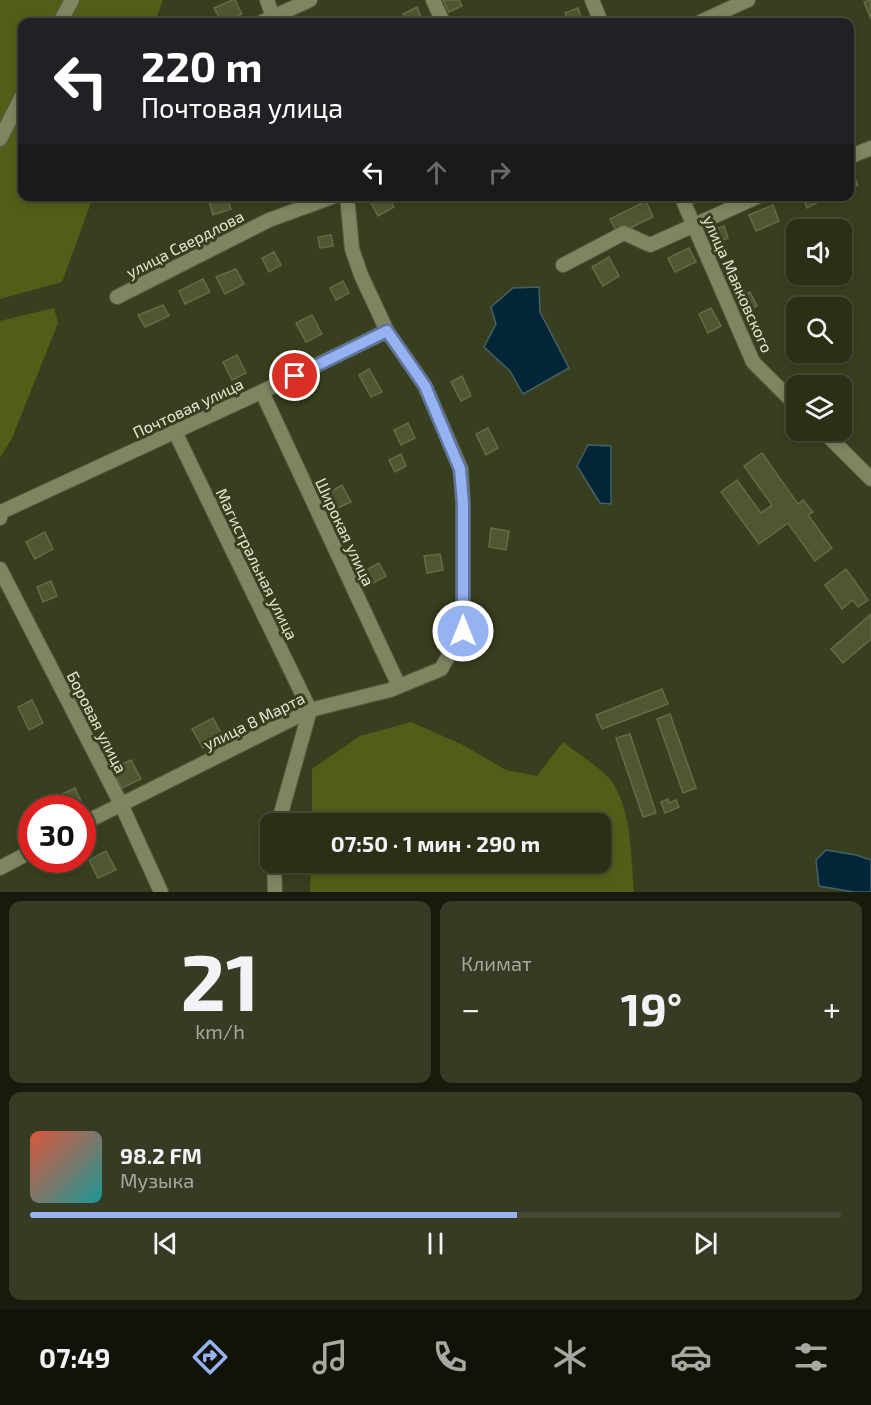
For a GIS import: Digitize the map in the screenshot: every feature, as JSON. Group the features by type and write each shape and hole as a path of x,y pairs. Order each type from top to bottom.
{"street":[{"path":"62,18 72,0"},
{"path":"267,0 270,18"},
{"path":"276,18 310,0"},
{"path":"433,0 441,18"},
{"path":"592,0 599,18"},
{"path":"709,18 748,0"},
{"path":"0,139 18,104"},
{"path":"854,155 871,148"},
{"name":"улица Свердлова","path":"117,297 269,220 321,201"},
{"path":"347,201 352,249 361,275 387,331"},
{"name":"улица Маяковского","path":"683,201 753,362 786,395"},
{"path":"563,265 624,233 650,245 748,201"},
{"name":"Почтовая улица","path":"1,515 387,331"},
{"name":"улица 8 Марта","path":"96,817 310,710 399,686 441,669 463,631 463,503 460,469 425,386 387,331"},
{"name":"Широкая улица","path":"262,392 399,686"},
{"name":"Магистральная улица","path":"175,432 310,710"},
{"path":"833,441 871,479"},
{"name":"Боровая улица","path":"0,569 121,804 161,892"},
{"path":"281,813 310,710"},
{"path":"0,868 18,858"},
{"path":"274,873 275,892"}],"green space":[{"path":"0,0 163,0 156,18 18,18 18,201 92,201 62,282 0,299"},
{"path":"54,308 58,323 12,438 0,458 0,321"},
{"path":"411,722 463,745 506,770 537,776 563,742 610,778 619,795 630,836 634,892 310,892 311,873 611,873 611,813 312,813 312,769 360,736"}],"water":[{"path":"539,287 540,312 569,368 523,394 510,371 484,347 496,324 491,307 513,288"},
{"path":"588,445 611,446 611,504 600,503 577,466"},
{"path":"826,850 871,860 871,892 854,892 819,886 816,860"}],"building":[{"path":"235,0 242,14 232,18 220,18 214,8"},
{"path":"443,0 459,0 462,6 449,12"},
{"path":"871,0 871,19 864,2"},
{"path":"417,7 421,18 405,18 403,14"},
{"path":"578,8 581,17 567,18 565,13"},
{"path":"228,201 231,209 213,215 209,202"},
{"path":"370,201 391,201 394,207 378,216"},
{"path":"646,201 653,217 618,234 610,219"},
{"path":"804,201 820,201 807,208"},
{"path":"773,205 779,221 756,231 749,215"},
{"path":"724,226 728,238 718,242 714,230"},
{"path":"331,235 333,246 320,248 318,237"},
{"path":"689,248 696,262 675,272 668,258"},
{"path":"274,252 281,265 269,272 262,258"},
{"path":"609,257 619,276 603,286 592,267"},
{"path":"236,269 244,284 225,294 216,277"},
{"path":"203,279 210,292 185,304 179,291"},
{"path":"343,281 349,293 336,300 330,288"},
{"path":"750,292 757,306 745,312 738,298"},
{"path":"163,305 169,316 145,327 138,315"},
{"path":"711,308 721,326 708,333 699,314"},
{"path":"312,315 322,334 306,342 296,323"},
{"path":"237,355 246,373 232,380 223,362"},
{"path":"369,369 382,392 371,397 359,375"},
{"path":"462,376 471,396 461,401 451,382"},
{"path":"408,423 415,438 401,445 394,430"},
{"path":"488,428 498,448 486,455 476,434"},
{"path":"762,453 798,504 803,500 813,512 808,515 832,548 815,561 788,523 759,544 721,492 737,480 761,513 772,505 744,466"},
{"path":"401,454 406,466 395,472 389,460"},
{"path":"342,485 351,502 338,508 330,492"},
{"path":"491,528 509,531 506,550 489,547"},
{"path":"45,532 53,549 35,559 26,542"},
{"path":"440,554 443,570 427,573 424,556"},
{"path":"379,563 386,576 373,583 366,570"},
{"path":"846,569 868,600 858,607 853,600 842,609 825,585"},
{"path":"51,581 57,596 43,602 37,587"},
{"path":"871,614 871,639 843,663 831,649"},
{"path":"662,689 668,704 602,729 596,715"},
{"path":"32,700 43,723 29,730 18,707"},
{"path":"670,714 696,788 683,793 657,719"},
{"path":"213,718 223,737 203,748 192,729"},
{"path":"630,734 656,813 643,817 616,738"},
{"path":"131,760 141,779 122,788 112,769"},
{"path":"75,788 78,795 60,795"},
{"path":"668,799 669,803 676,800 679,807 665,813 661,802"},
{"path":"106,851 116,870 98,878 96,873 96,856"}],"route":[{"path":"295,376 387,331 425,386 460,469 463,503 463,631"}]}
